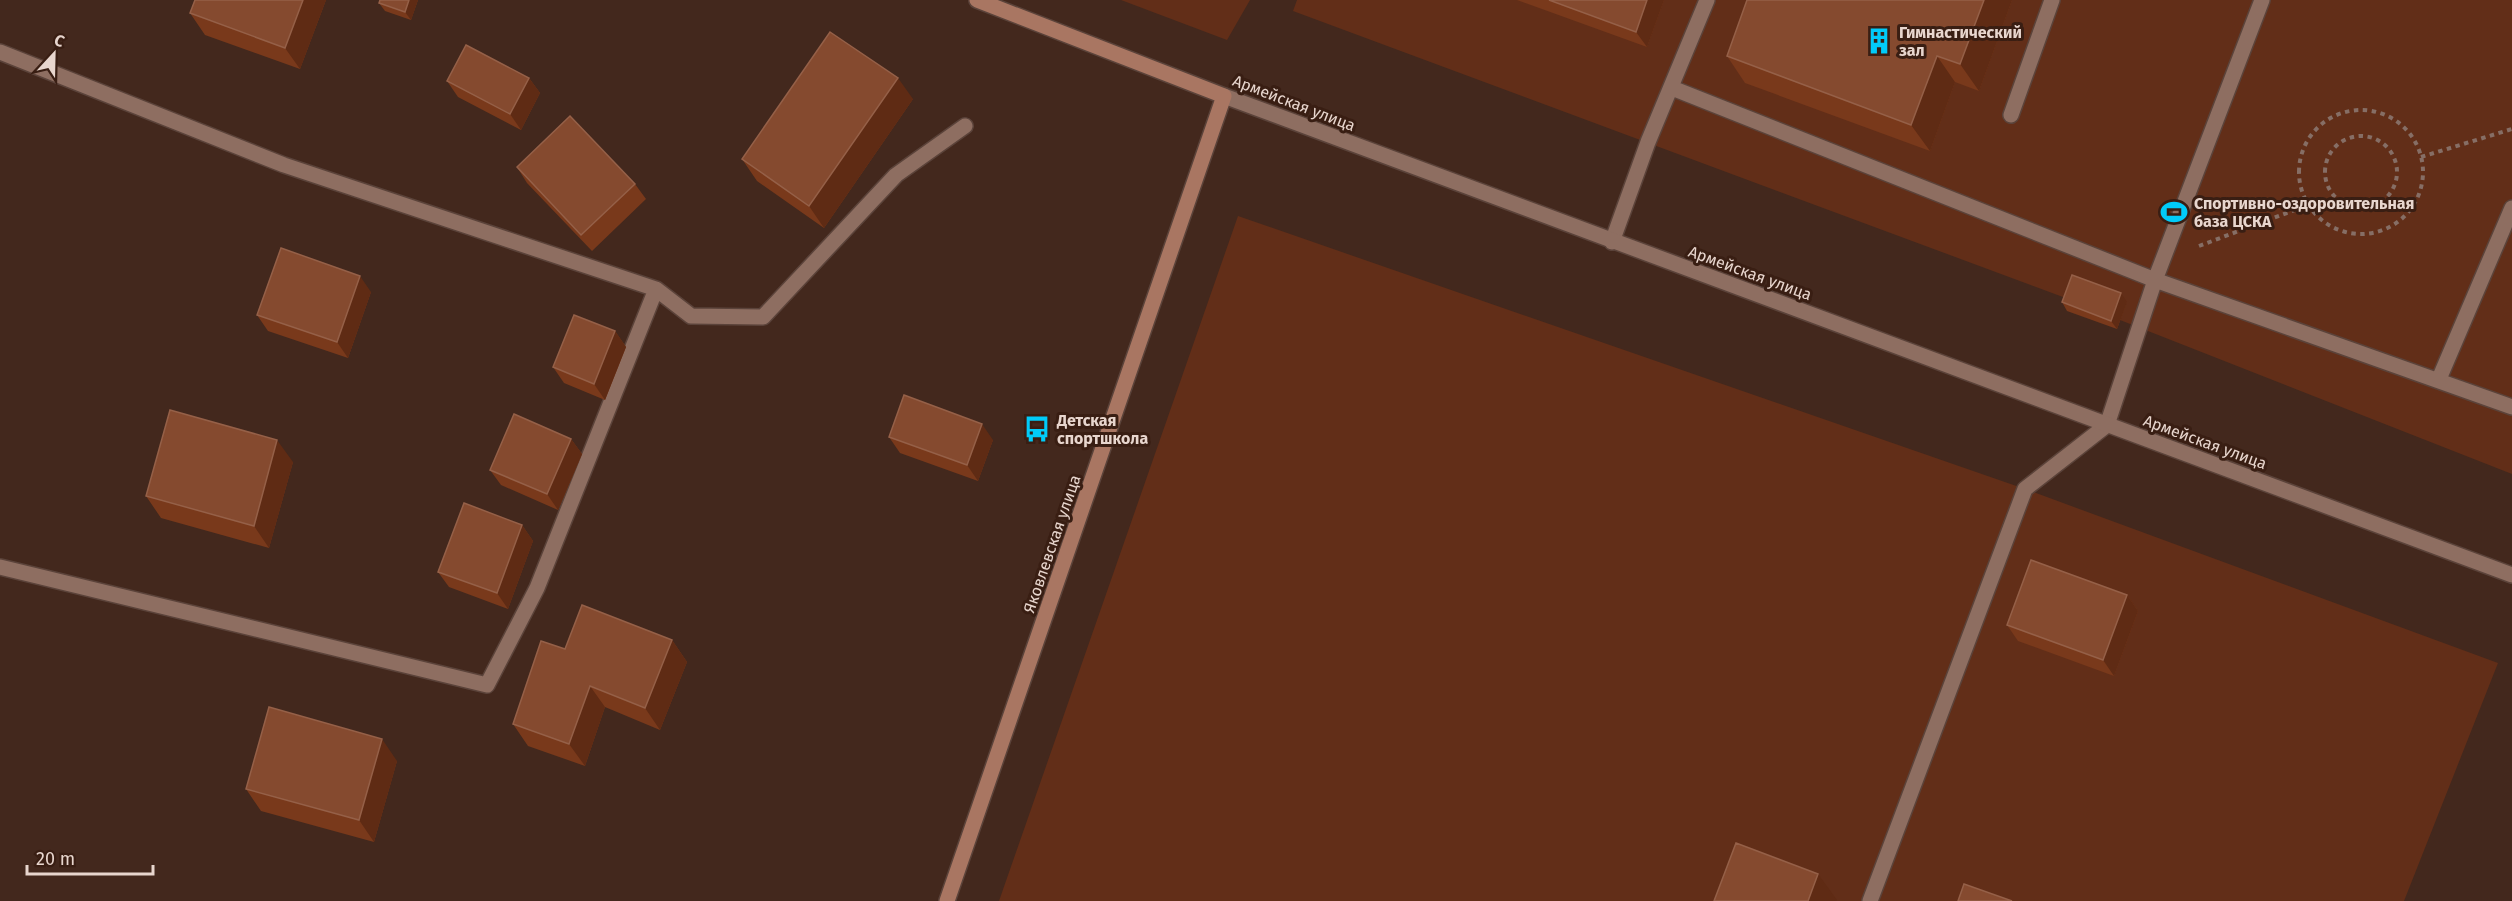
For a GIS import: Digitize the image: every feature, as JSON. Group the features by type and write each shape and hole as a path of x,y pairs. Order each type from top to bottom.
{"street":[{"name":"Армейская улица","path":"977,0 1612,242 2512,575"},
{"path":"1612,242 1648,142 1707,0"},
{"path":"2011,115 2052,0"},
{"path":"1870,901 2025,489 2107,424 2162,260 2262,0"},
{"path":"0,52 284,165 656,289 691,316 763,317 896,174 965,126"},
{"path":"1672,88 2155,280 2512,407"},
{"name":"Яковлевская улица","path":"947,901 1182,225 1224,96"},
{"path":"2439,380 2512,208"},
{"path":"0,567 487,685 537,588 656,289"}],"path":[{"path":"2365,110 2384,115 2400,124 2414,139 2421,157 2423,176 2418,195 2408,212 2385,228 2356,234 2337,229 2321,219 2308,205 2300,187 2298,168 2303,148 2313,132 2327,119 2346,111 2365,110"},
{"path":"2421,157 2512,129"},
{"path":"2363,135 2374,138 2392,153 2397,174 2395,185 2389,196 2369,208 2347,206 2330,191 2325,181 2327,158 2332,148 2352,136 2363,135"},
{"path":"2162,260 2308,205"}],"shaded area":[{"path":"1121,0 1250,0 1227,40"},
{"name":"Спортивно-оздоровительная база ЦСКА","path":"1297,0 2512,0 2512,474 2120,320 2127,302 2071,300 1293,11"},
{"path":"1238,216 2025,489 2498,663 2404,901 999,901"}],"building":[{"path":"195,0 303,0 285,48 190,13"},
{"path":"380,0 409,0 405,12 379,3"},
{"path":"1549,0 1647,0 1636,32"},
{"name":"Гимнастический зал","path":"1747,0 1984,0 1960,64 1937,56 1911,125 1727,56"},
{"path":"830,32 898,78 809,206 742,159"},
{"path":"466,45 529,78 510,114 447,81"},
{"path":"570,116 635,184 581,235 517,167"},
{"path":"281,248 360,276 337,342 257,315"},
{"path":"2072,275 2121,293 2111,321 2062,302"},
{"path":"574,315 615,331 594,384 553,367"},
{"path":"904,395 982,424 967,465 889,437"},
{"path":"170,410 277,440 254,526 146,496"},
{"path":"514,414 571,439 547,494 490,470"},
{"path":"464,503 522,525 497,593 438,572"},
{"path":"2031,560 2127,595 2103,660 2007,625"},
{"path":"582,605 672,640 645,708 590,686 569,744 513,724 541,641 565,649"},
{"path":"269,707 382,739 359,820 246,789"},
{"path":"1736,843 1818,874 1808,901 1714,901"},
{"path":"1964,884 2012,901 1958,901"}],"place":[{"name":"Гимнастический зал","path":"1879,41"},
{"name":"Спортивно-оздоровительная база ЦСКА","path":"2174,212"},
{"name":"Детская спортшкола","path":"1037,429"}]}
